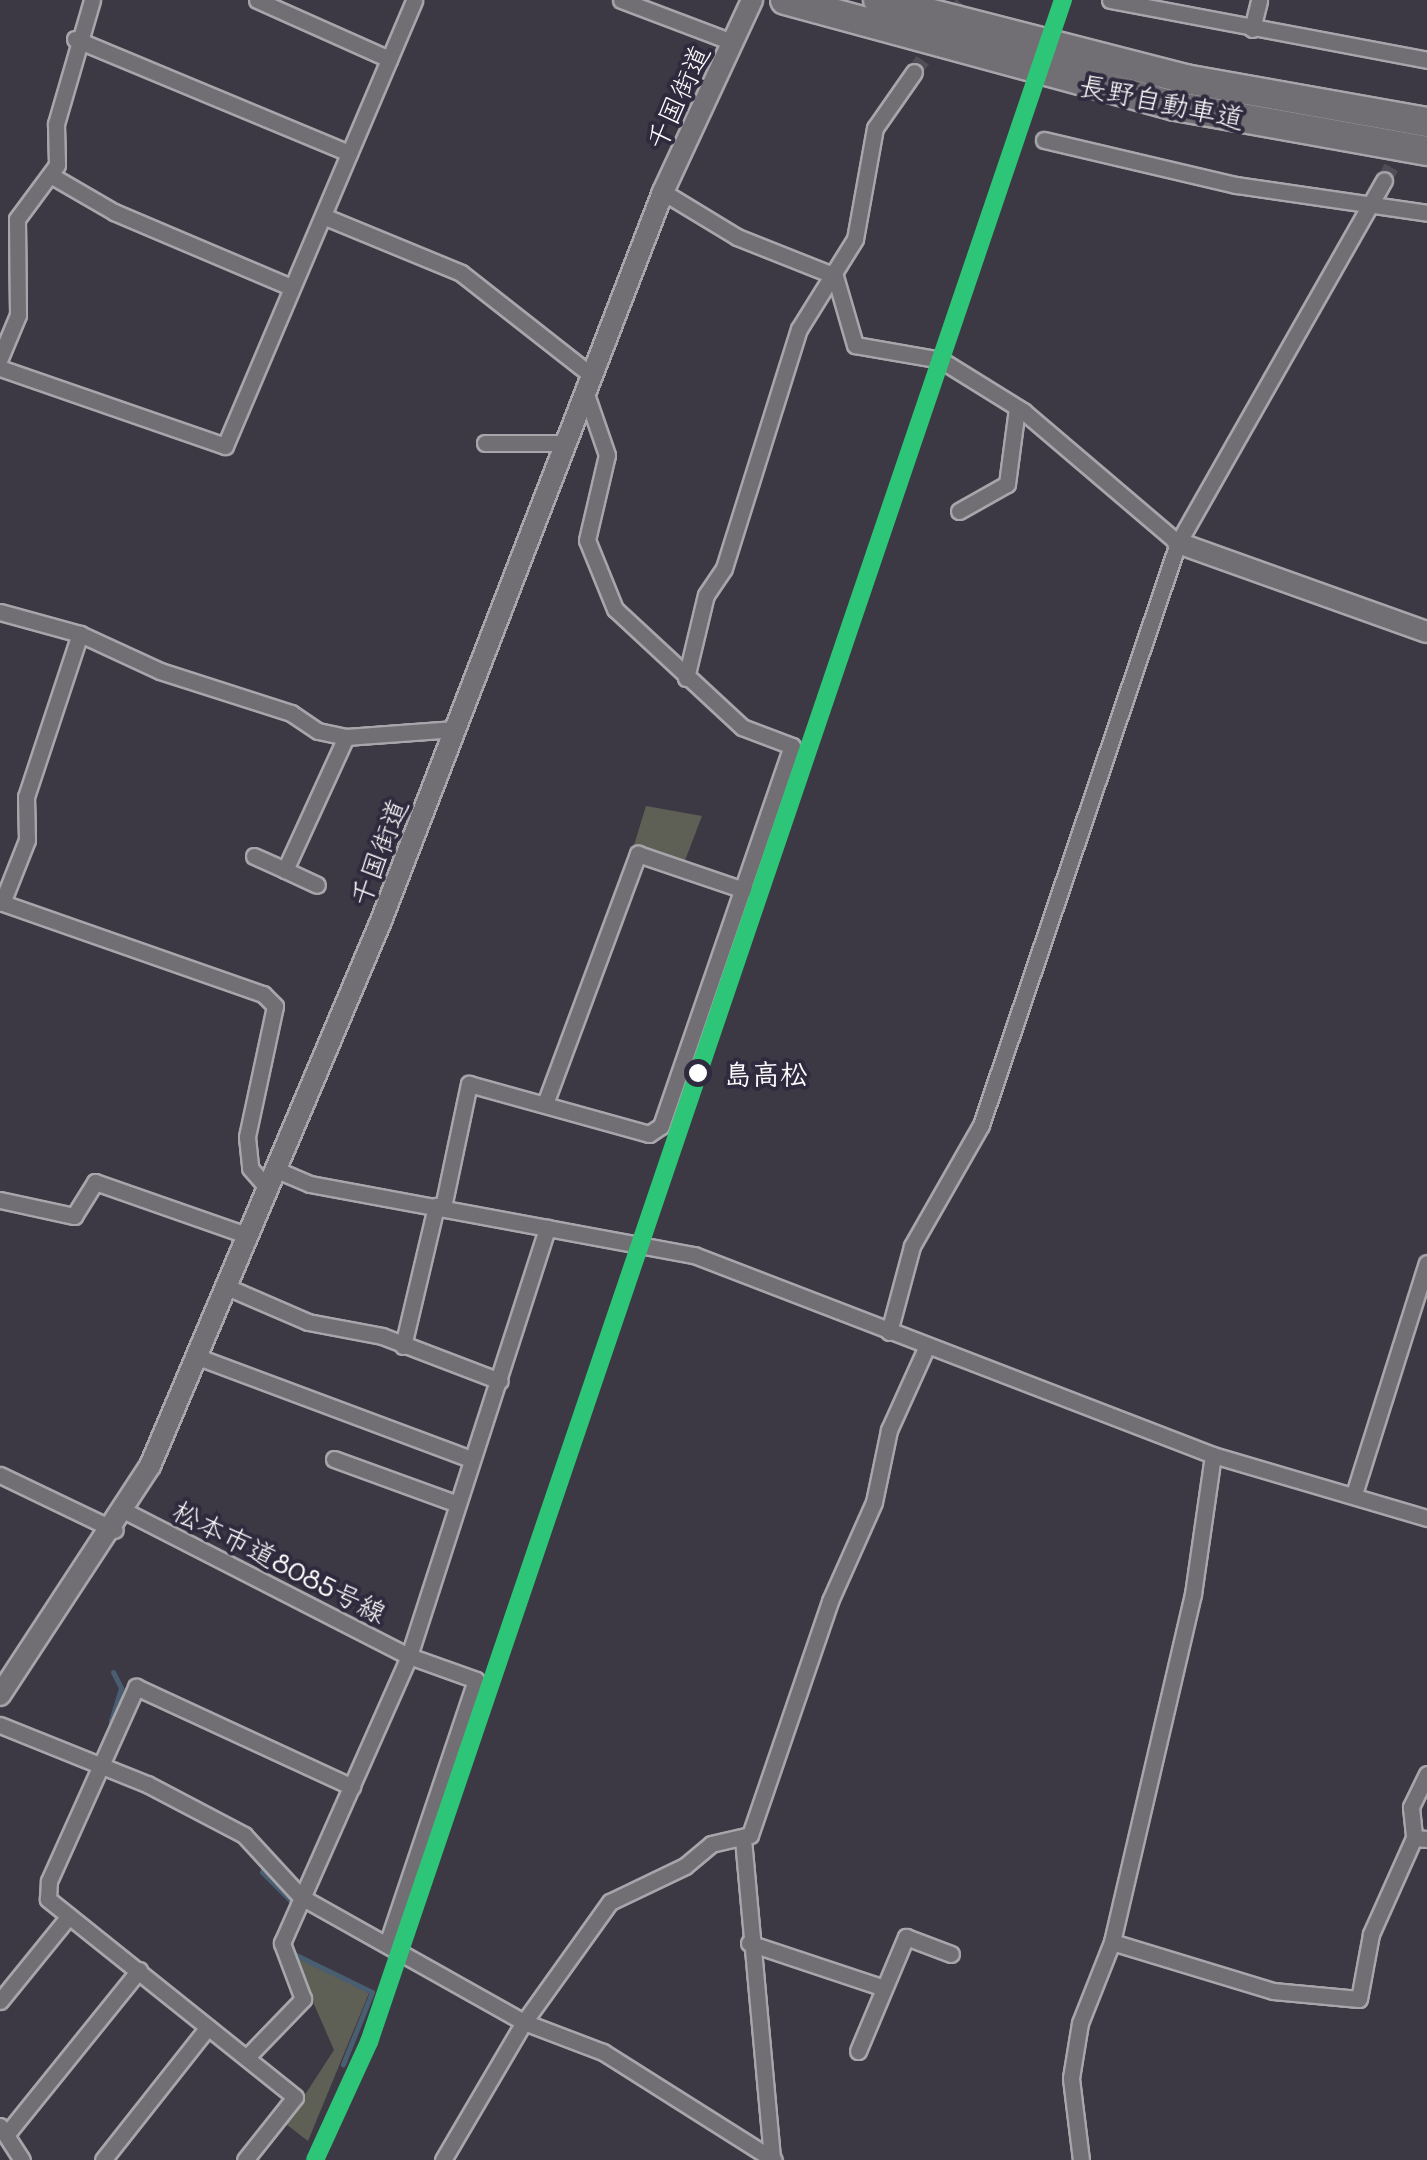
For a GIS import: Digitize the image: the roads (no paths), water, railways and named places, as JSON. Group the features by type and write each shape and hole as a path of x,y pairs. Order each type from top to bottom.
{"highway":[{"name":"長野自動車道","path":"785,0 1020,69 1065,66 1427,122"},
{"name":"長野自動車道","path":"878,0 1030,42 1065,66 1427,151"}],"street":[{"path":"0,358 18,314 13,234 52,176 56,124 78,66 76,39 92,0"},
{"path":"257,0 389,59"},
{"path":"0,368 225,446 414,0"},
{"path":"621,0 732,42"},
{"name":"千国街道","path":"0,1695 121,1521 198,1357 455,729 663,192 752,0"},
{"path":"1110,0 1252,30 1427,60"},
{"path":"1252,30 1259,0"},
{"path":"76,39 349,153"},
{"path":"686,678 706,595 724,568 799,328 835,276 867,202 876,128 914,72"},
{"path":"1044,140 1427,214"},
{"path":"52,176 114,212 291,287"},
{"path":"889,1332 912,1246 981,1125 1178,543 1384,180"},
{"path":"663,192 737,237 835,276"},
{"path":"322,216 462,273 588,383 607,455 586,540 614,609 742,727 792,746 660,1126 649,1134 546,1101 468,1084 404,1346"},
{"path":"835,276 855,345 941,360 1017,408 1178,543 1427,632"},
{"path":"0,308 18,314"},
{"path":"959,511 1008,484 1017,408"},
{"path":"485,443 565,443"},
{"path":"0,612 80,634 346,737 455,729"},
{"path":"80,634 26,797 27,840 1,902 263,994 275,1006 247,1137 250,1168 273,1179 694,1255 1213,1455 1427,1518"},
{"path":"285,870 346,737"},
{"path":"546,1101 638,854 744,890"},
{"path":"254,856 317,885"},
{"path":"0,1200 74,1216 95,1182 249,1236"},
{"path":"246,2057 304,2000 282,1943 409,1656 468,1458 500,1380 547,1228"},
{"path":"1354,1494 1427,1263"},
{"path":"227,1287 308,1322 404,1346 500,1380"},
{"path":"443,2160 524,2022 610,1902 686,1866 711,1844 743,1839 756,1825 830,1602 874,1502 889,1430 927,1346"},
{"path":"198,1357 468,1458"},
{"path":"1081,2160 1071,2078 1080,2023 1112,1942 1193,1594 1213,1455"},
{"path":"334,1459 455,1503"},
{"name":"松本市道8085号線","path":"0,1475 121,1521 409,1656 476,1680 388,1941"},
{"path":"245,2160 296,2097 48,1898 49,1881 136,1687 352,1787"},
{"path":"0,1725 244,1836 300,1897 388,1941 524,2022 603,2052 773,2159"},
{"path":"1112,1942 1273,1991 1360,1998 1371,1934 1420,1839 1411,1807 1427,1774"},
{"path":"743,1839 749,1943 773,2159"},
{"path":"0,2001 69,1916"},
{"path":"858,2050 906,1937 951,1954"},
{"path":"749,1943 884,1988"},
{"path":"22,2160 3,2130 139,1970"},
{"path":"103,2160 208,2027"}],"waterway":[{"path":"113,1672 121,1688 111,1720 117,1723"},
{"path":"266,1865 262,1872 295,1905"},
{"path":"292,1953 372,1992 343,2064"}],"tunnel":[{"path":"914,72 964,0"},
{"path":"1384,180 1404,144"}],"place":[{"name":"島高松","path":"698,1073"}]}
